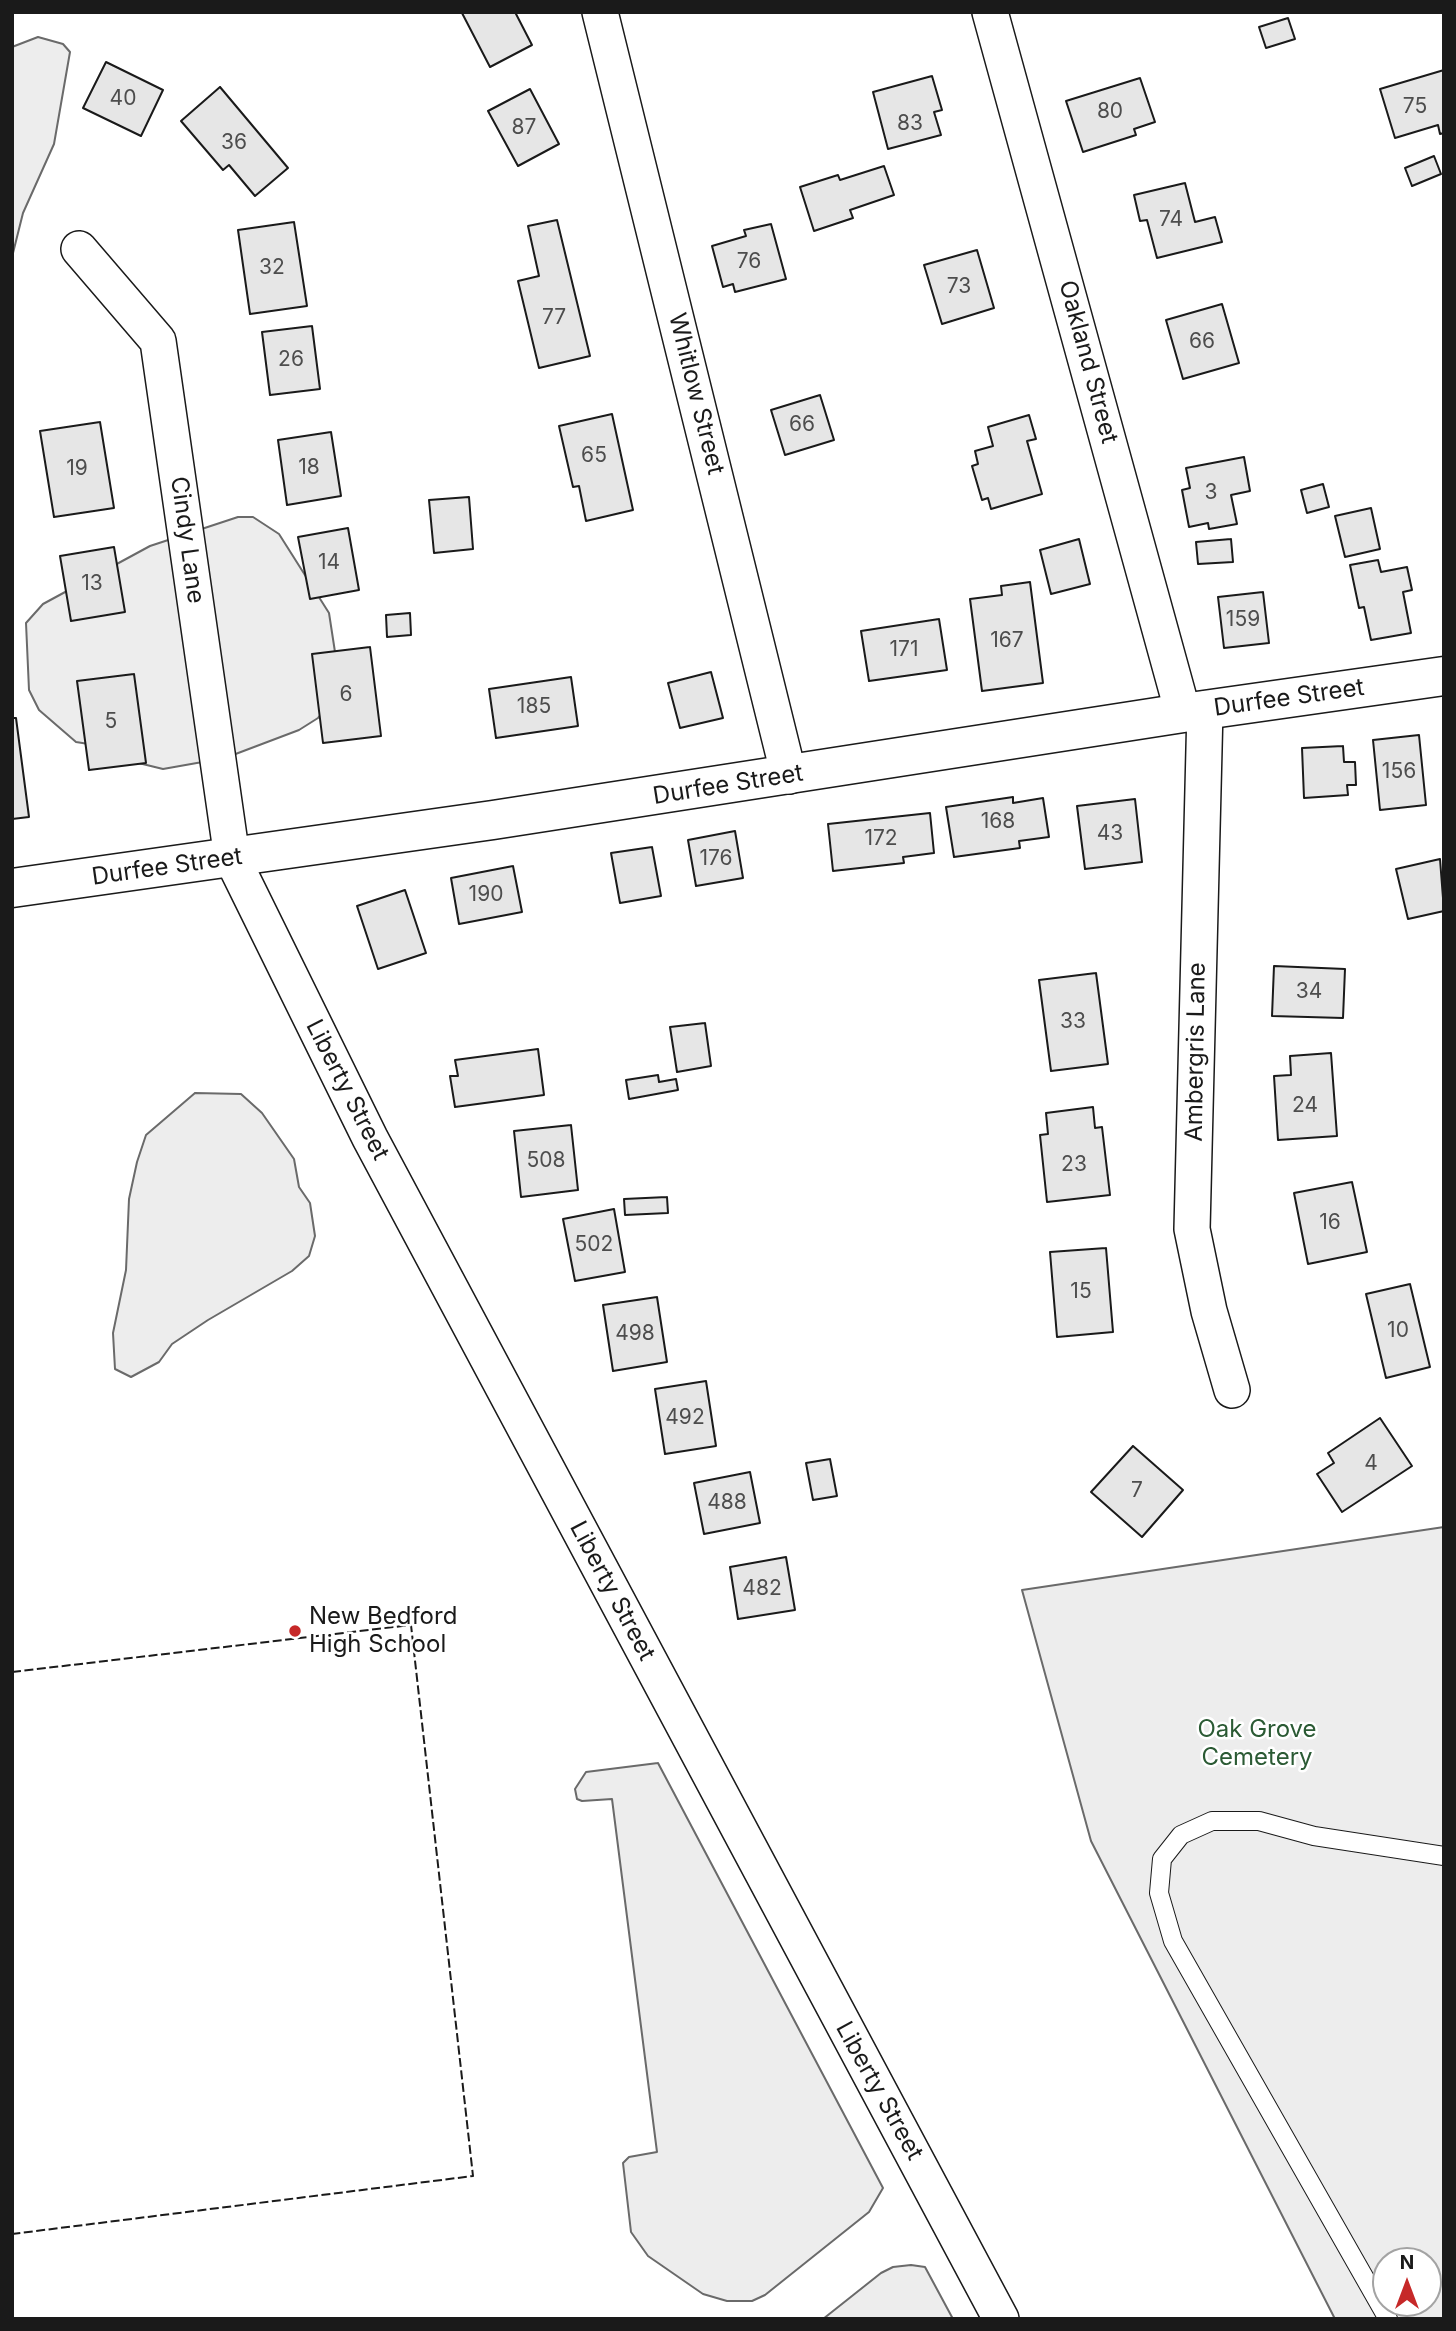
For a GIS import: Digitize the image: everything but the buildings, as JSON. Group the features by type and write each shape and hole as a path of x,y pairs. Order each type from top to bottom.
{"street":[{"name":"Whitlow Street","path":"600,12 789,776"},
{"name":"Oakland Street","path":"990,12 1194,711"},
{"name":"Cindy Lane","path":"79,249 158,341 232,858"},
{"name":"Durfee Street","path":"12,888 789,776 1194,711 1444,676"},
{"name":"Ambergris Lane","path":"1194,711 1192,1229 1209,1311 1232,1390"},
{"name":"Liberty Street","path":"232,858 370,1138 1002,2319"}],"lane":[{"path":"1388,2319 1173,1941 1159,1893 1162,1859 1181,1835 1212,1821 1259,1821 1314,1836 1444,1856"}],"shaded area":[{"path":"38,37 63,44 70,52 54,144 23,213 12,257 12,47"},
{"path":"238,517 253,517 279,534 329,613 341,691 318,718 299,730 225,758 163,769 114,757 101,746 76,742 39,710 29,690 26,623 43,604 150,546"},
{"path":"195,1093 241,1094 262,1113 294,1159 299,1187 310,1203 315,1236 309,1256 292,1271 208,1320 172,1344 159,1362 131,1377 115,1369 113,1333 126,1270 129,1199 137,1162 146,1135"},
{"name":"Oak Grove Cemetery","path":"1444,1527 1444,2319 1335,2319 1091,1841 1022,1590"},
{"path":"658,1763 883,2188 869,2212 765,2295 752,2301 727,2301 703,2294 648,2256 631,2232 623,2163 629,2157 657,2152 612,1799 582,1801 577,1799 575,1789 586,1772"},
{"path":"893,2267 925,2267 953,2319 823,2319 881,2273"}],"fence":[{"path":"12,1672 411,1625 473,2176 12,2234"}],"place":[{"name":"New Bedford High School","path":"295,1631"}]}
